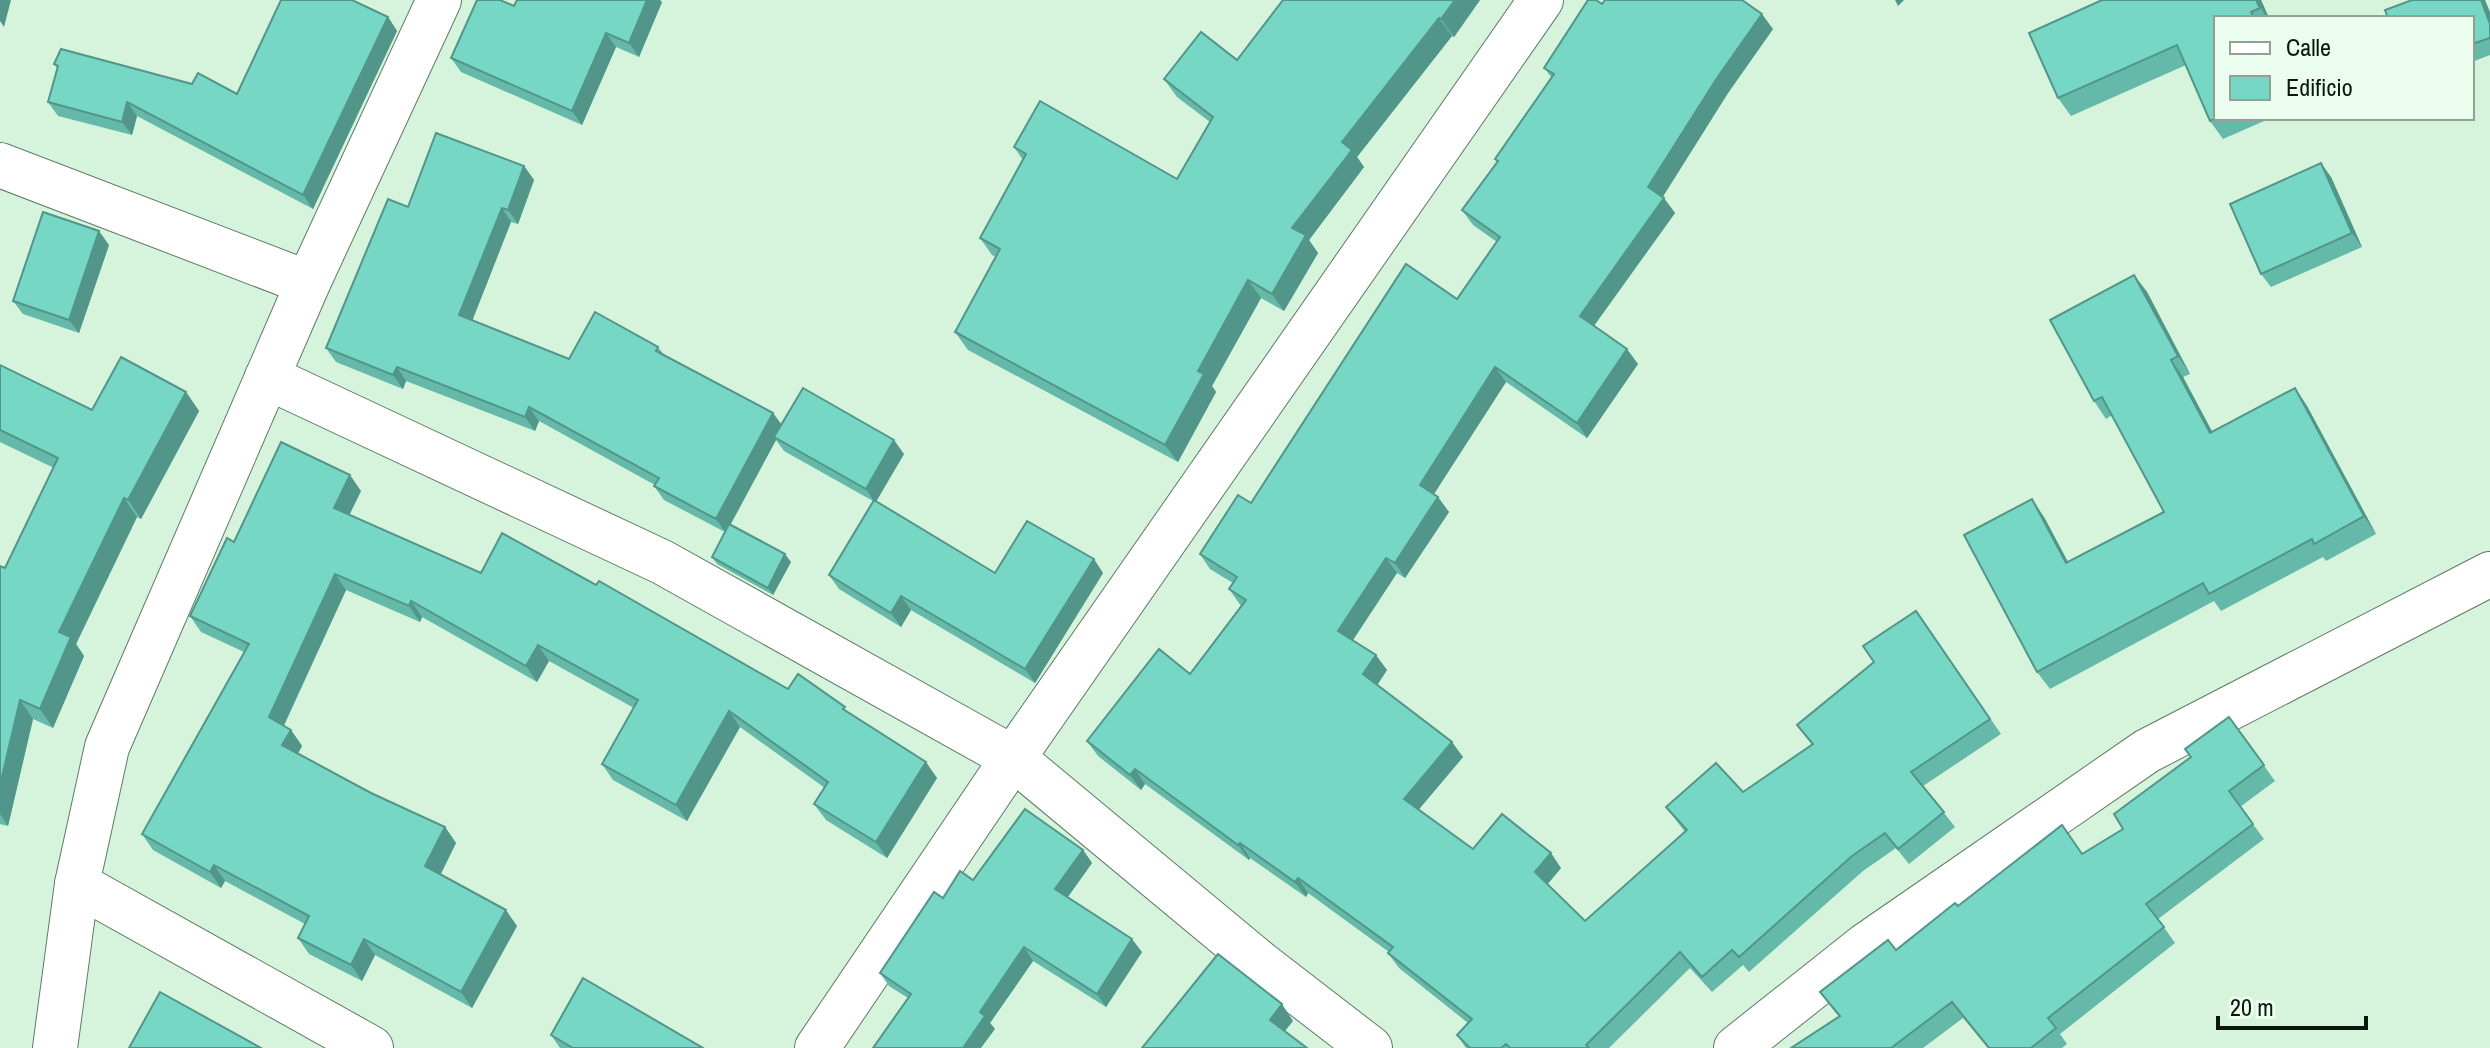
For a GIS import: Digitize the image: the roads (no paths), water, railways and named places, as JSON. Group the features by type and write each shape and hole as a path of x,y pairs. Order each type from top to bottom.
{"street":[{"path":"55,1048 77,884 107,747 308,283 439,0"},
{"path":"817,1048 1013,758 1541,0"},
{"path":"0,165 308,283"},
{"path":"267,377 662,562 1013,758 1261,964 1370,1048"},
{"path":"1736,1048 1866,945 2147,751 2490,574"},
{"path":"77,884 371,1048"}]}
